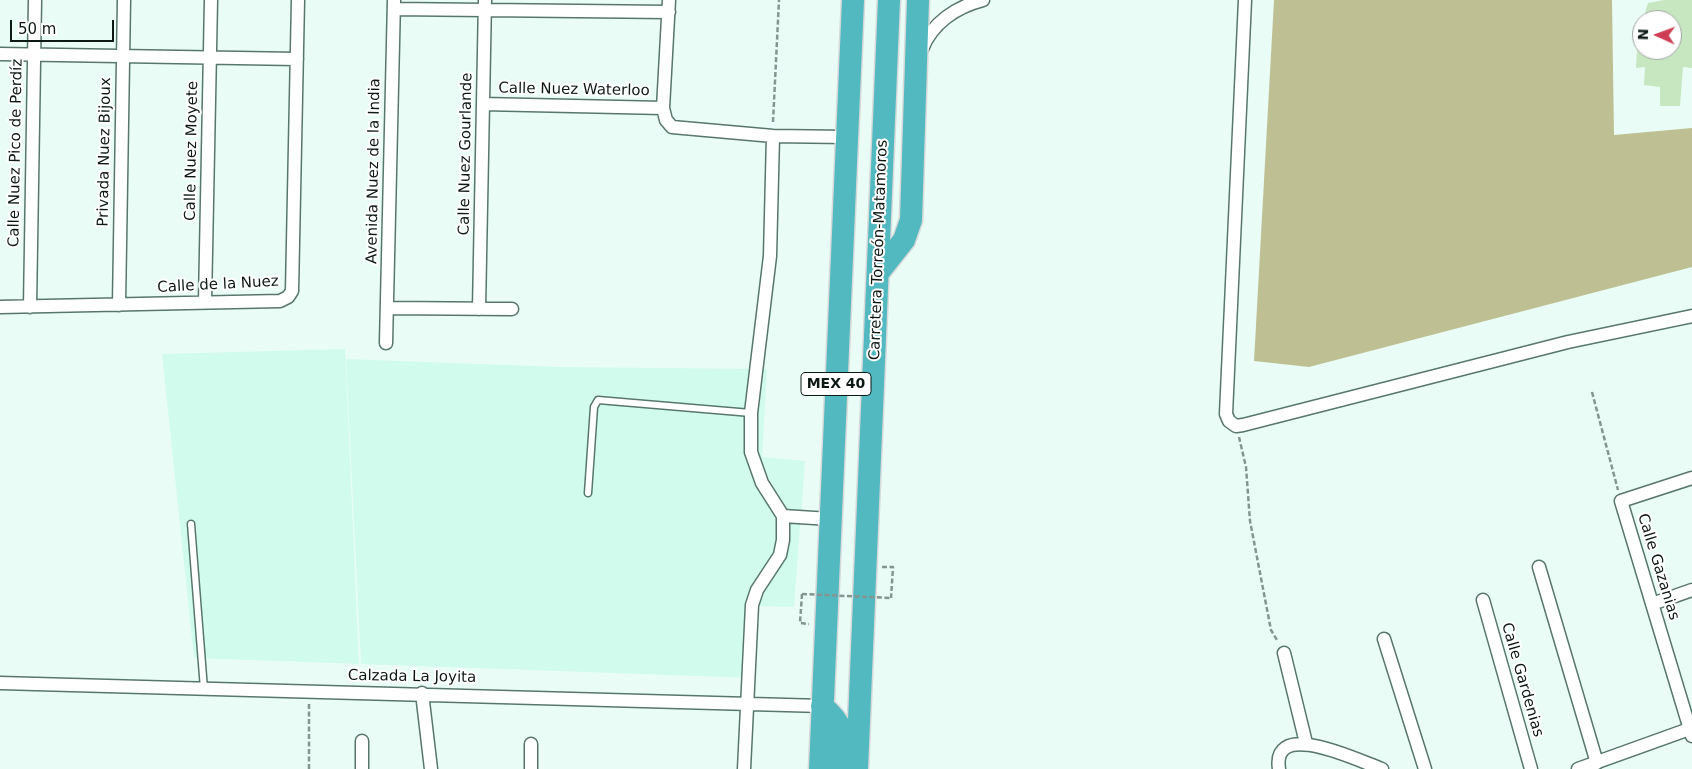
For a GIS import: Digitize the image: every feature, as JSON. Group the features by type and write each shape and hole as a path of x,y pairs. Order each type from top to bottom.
{"highway":[{"name":"MEX 40","path":"820,769 853,0"},
{"name":"Carretera Torreón-Matamoros","path":"857,769 889,0"},
{"path":"878,273 904,240 911,220 918,0"},
{"path":"822,706 834,715 842,727 842,769"}],"street":[{"name":"Calle Nuez Pico de Perdíz","path":"30,307 35,0"},
{"name":"Privada Nuez Bijoux","path":"119,305 124,0"},
{"name":"Calle Nuez Moyete","path":"205,302 211,0"},
{"name":"Calle de la Nuez","path":"0,307 280,301 288,297 292,291 298,0"},
{"path":"916,63 927,36 943,18 983,0"},
{"path":"1245,0 1226,414 1229,421 1236,426 1568,342 1692,316"},
{"path":"394,5 669,6 663,108 669,124 674,128 773,136 847,137"},
{"name":"Avenida Nuez de la India","path":"386,343 394,5"},
{"name":"Calle Nuez Gourlande","path":"479,309 485,5"},
{"path":"0,54 297,58"},
{"name":"Calle Nuez Waterloo","path":"483,104 663,108"},
{"path":"744,769 752,604 757,590 780,555 783,540 783,516 756,470 751,452 751,413 770,256 773,136"},
{"path":"387,308 512,309"},
{"path":"1621,501 1692,478"},
{"name":"Calle Gazanias","path":"1621,501 1691,731"},
{"path":"783,516 830,519"},
{"path":"1539,567 1597,763"},
{"path":"1652,604 1692,590"},
{"name":"Calle Gardenias","path":"1483,600 1530,769"},
{"path":"1384,639 1425,769"},
{"path":"1284,653 1306,743"},
{"name":"Calzada La Joyita","path":"0,684 422,693 822,706"},
{"path":"422,693 431,769"},
{"path":"1578,769 1691,731"},
{"path":"362,741 362,769"},
{"path":"1279,769 1280,754 1289,745 1306,743 1382,769"},
{"path":"531,744 531,769"}],"lane":[{"path":"588,493 594,407 598,400 751,413"},
{"path":"191,524 204,689"}],"path":[{"path":"773,136 778,0"},
{"path":"1592,392 1621,501"},
{"path":"1236,426 1246,467 1250,521 1271,630 1284,653"},
{"path":"826,625 800,623 802,594 890,598 892,568 866,565"},
{"path":"309,691 309,769"}],"shaded area":[{"path":"1274,0 1612,0 1614,135 1692,128 1692,267 1309,367 1254,361"},
{"path":"345,349 359,664 194,658 162,354"},
{"path":"346,359 560,367 767,369 762,457 805,461 794,607 757,606 753,678 361,664"}],"building":[{"path":"1664,0 1692,0 1692,68 1683,67 1680,106 1660,106 1660,87 1644,85 1645,67 1636,68 1636,60 1682,60 1682,10 1646,10 1648,3"}]}
